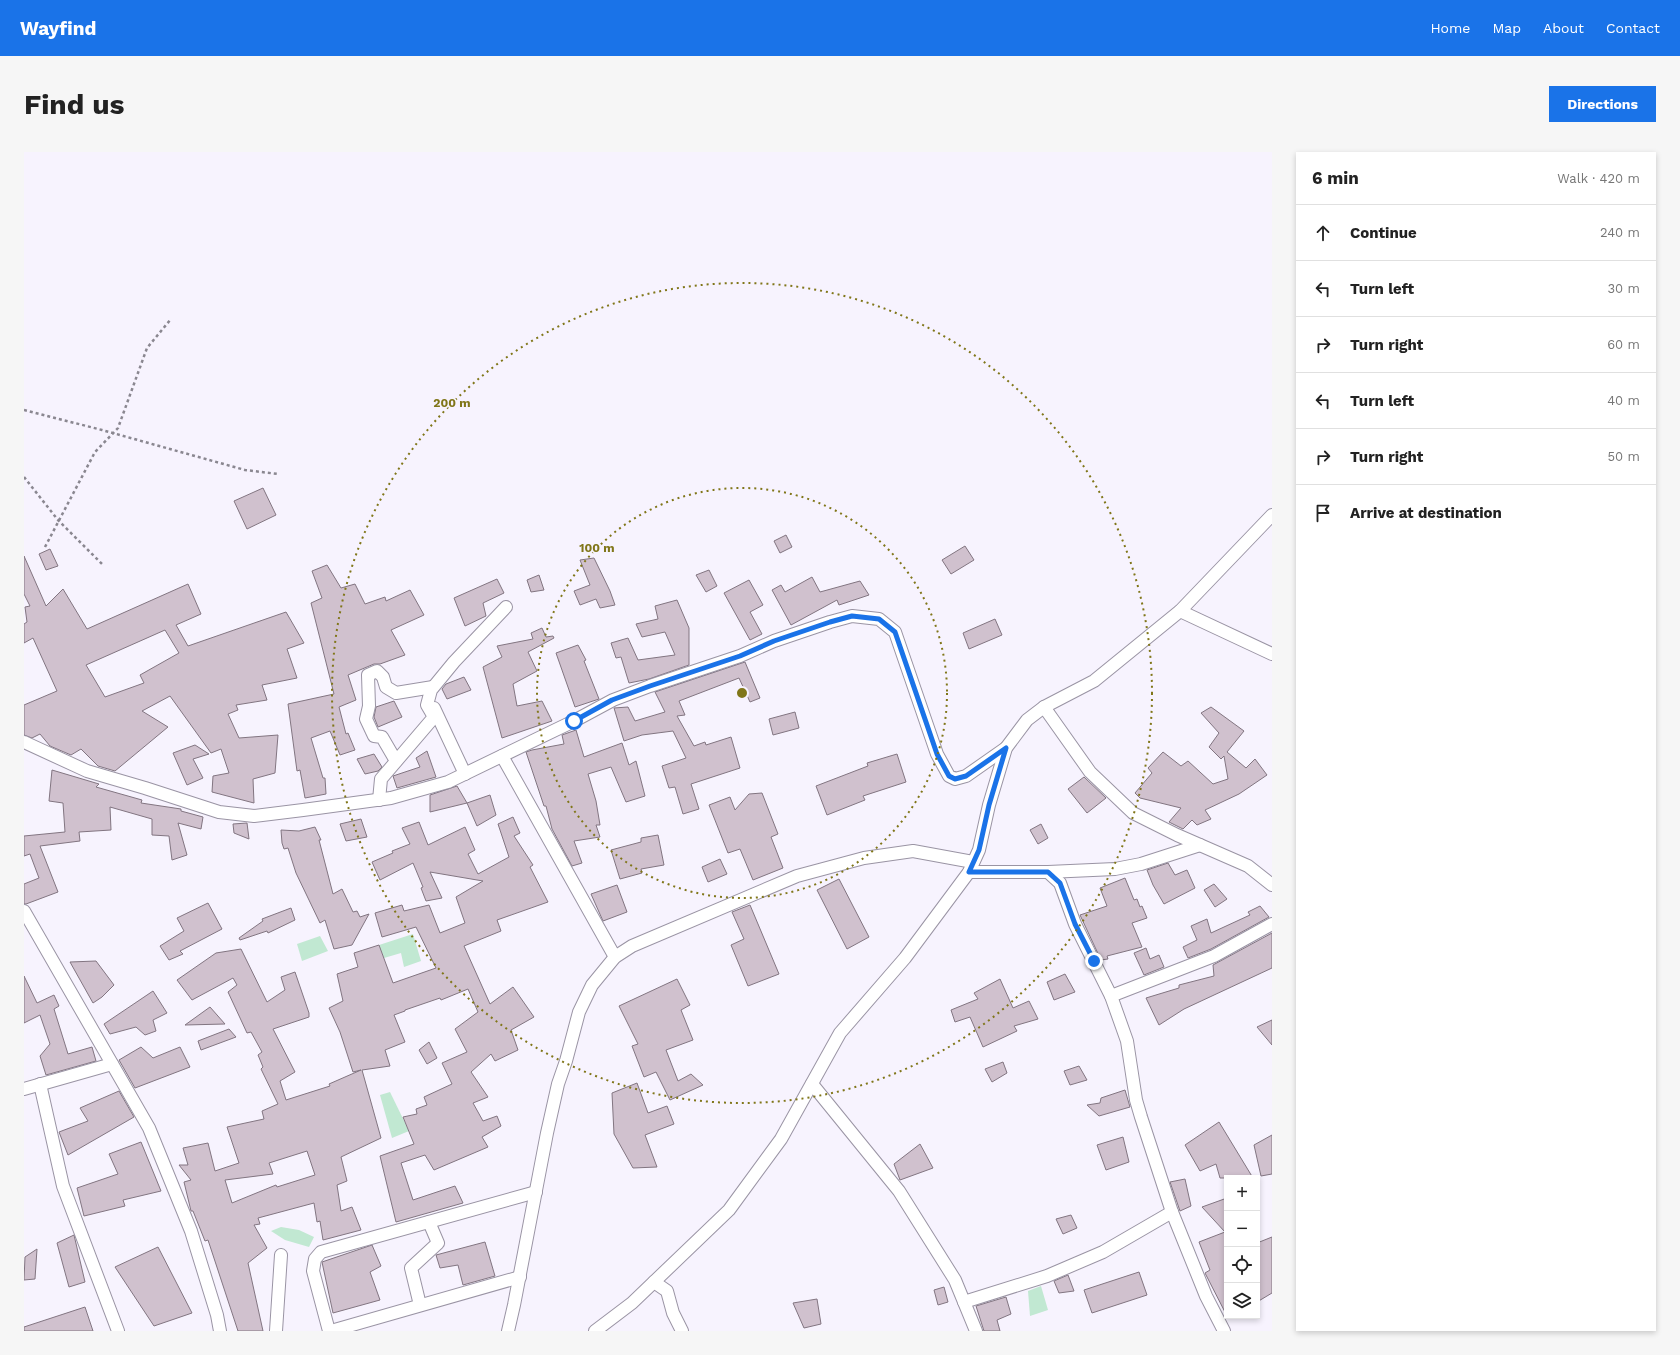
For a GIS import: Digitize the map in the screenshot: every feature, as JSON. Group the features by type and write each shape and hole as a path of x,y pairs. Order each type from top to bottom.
{"street":[{"path":"24,742 87,771 219,812 254,816 380,800 448,782 574,721 612,700 740,656 774,641 852,616 879,619 895,632 937,754 949,776 955,779 966,776 1006,748 1027,720 1044,707 1094,681 1180,611 1272,515"},
{"path":"380,800 381,779 434,717 428,704 431,692 454,662 506,607"},
{"path":"1180,611 1272,654"},
{"path":"396,760 382,737 374,736 366,720 369,706 368,675 377,671 383,677 386,687 396,692 431,692"},
{"path":"431,692 465,774"},
{"path":"1044,707 1090,772 1133,813 1248,866 1272,885"},
{"path":"595,1331 632,1303 729,1210 781,1139 840,1033 905,958 971,867 979,850 989,805 1006,748"},
{"path":"502,756 615,957"},
{"path":"508,1331 558,1084 566,1061 579,1012 592,985 615,957 632,946 797,876 864,858 913,851 971,867 1048,872 1115,869 1141,864 1200,845"},
{"path":"1048,872 1060,883 1075,924 1111,996 1127,1041 1136,1100 1141,1118 1172,1212 1206,1296 1224,1331"},
{"path":"24,911 149,1128 191,1231 217,1315 220,1331"},
{"path":"1111,996 1214,956 1272,924"},
{"path":"24,1089 112,1064"},
{"path":"40,1084 63,1186 118,1331"},
{"path":"812,1084 899,1191 955,1280 976,1331"},
{"path":"520,1277 330,1331 313,1271 315,1259 321,1252 536,1192"},
{"path":"964,1302 1047,1276 1103,1252 1172,1212"},
{"path":"420,1306 411,1268 438,1243 429,1222"},
{"path":"276,1331 281,1255"},
{"path":"654,1282 667,1291 673,1312 682,1331"}],"path":[{"path":"45,547 95,452 118,428 147,348 171,319"},
{"path":"24,410 245,470 278,474"},
{"path":"24,477 58,520 104,566"}],"green space":[{"path":"413,934 421,961 404,967 401,953 384,958 379,945"},
{"path":"320,936 328,951 302,961 297,944"},
{"path":"390,1092 409,1131 392,1138 380,1095"},
{"path":"281,1227 299,1230 314,1237 309,1247 285,1240 271,1231"},
{"path":"1041,1286 1048,1310 1030,1316 1028,1291"}],"building":[{"path":"263,488 276,515 247,529 234,501"},
{"path":"786,535 792,547 780,553 774,541"},
{"path":"965,546 974,560 951,574 942,560"},
{"path":"50,549 58,566 46,570 39,554"},
{"path":"24,556 46,606 63,589 87,629 188,584 201,614 176,625 188,646 286,612 304,643 287,649 297,678 262,685 267,700 236,705 238,710 228,714 239,738 278,735 275,773 253,779 254,803 212,792 213,776 229,773 221,749 211,753 170,696 142,711 168,727 115,771 98,766 81,749 71,755 50,746 40,734 32,738 24,735 24,705 57,691 33,638 24,643 24,624 27,622 25,607 30,606 24,594","holes":["165,630 179,653 140,675 144,683 105,697 86,665"]},
{"path":"594,558 615,605 600,608 596,599 580,605 574,591 590,585 580,560"},
{"path":"327,565 341,588 355,584 365,604 385,597 386,601 410,590 424,615 391,630 405,655 380,664 374,664 348,675 356,700 339,707 346,734 348,733 355,750 340,755 330,731 311,738 323,778 325,778 326,794 305,798 300,770 297,771 288,704 334,694 311,603 322,598 312,571"},
{"path":"709,570 717,586 706,592 696,575"},
{"path":"539,575 544,590 531,592 527,580"},
{"path":"812,577 820,592 860,581 869,595 839,605 837,600 791,625 772,590 781,585 785,592"},
{"path":"497,579 504,593 483,603 486,616 465,626 454,598"},
{"path":"749,580 763,605 750,612 762,634 750,640 724,593"},
{"path":"677,600 689,628 689,665 649,679 629,683 621,657 616,658 611,643 628,638 638,660 675,655 665,632 642,637 636,624 658,619 655,606"},
{"path":"995,619 1002,635 969,649 963,633"},
{"path":"542,628 546,637 553,636 554,638 528,652 537,671 513,684 517,706 542,701 552,721 502,738 483,667 502,657 497,646 533,639 531,633"},
{"path":"578,645 586,660 584,661 599,699 575,707 556,653"},
{"path":"745,662 760,698 750,702 739,678 679,701 685,715 677,716 694,746 705,742 706,745 731,737 740,768 691,784 699,809 683,814 675,787 669,788 662,766 686,758 673,731 642,735 624,741 614,708 628,707 635,721 665,712 655,692"},
{"path":"464,677 471,690 447,699 442,689 446,684"},
{"path":"394,701 402,717 378,727 374,717 376,707"},
{"path":"1211,707 1244,731 1227,752 1246,768 1255,759 1267,775 1239,794 1205,810 1211,819 1197,825 1192,820 1183,829 1169,822 1181,808 1140,798 1135,793 1152,773 1148,768 1163,752 1181,766 1188,761 1213,784 1228,779 1224,756 1221,759 1209,747 1219,733 1201,713"},
{"path":"795,712 799,728 773,735 769,719"},
{"path":"576,730 584,757 622,743 629,765 636,761 645,796 626,802 611,767 588,774 596,801 600,825 596,825 600,837 574,841 582,863 572,866 552,829 546,806 544,806 526,752 564,744 562,735"},
{"path":"195,745 209,754 193,759 203,778 187,785 173,753"},
{"path":"427,751 436,777 397,788 393,776 420,767 416,758"},
{"path":"374,754 382,767 378,771 365,774 357,759"},
{"path":"897,754 906,782 863,796 865,800 827,815 816,786 868,766 867,763"},
{"path":"52,770 99,784 96,787 142,800 141,803 181,809 181,811 203,817 201,829 178,823 187,855 172,860 169,836 152,835 152,819 110,807 111,830 79,832 80,841 40,846 58,892 24,904 24,884 39,878 30,854 24,856 24,836 65,832 63,803 49,801"},
{"path":"1084,777 1106,798 1087,813 1068,789"},
{"path":"457,786 467,803 430,812 430,795"},
{"path":"762,793 778,834 771,837 783,868 753,880 740,849 728,853 709,805 730,797 735,810 749,794"},
{"path":"490,795 496,815 477,826 467,803"},
{"path":"513,817 520,833 514,836 533,865 530,867 548,902 497,920 501,931 464,946 490,1004 513,987 534,1017 511,1030 518,1050 495,1061 491,1054 471,1072 488,1097 473,1103 483,1121 497,1116 501,1126 482,1137 488,1147 434,1170 425,1155 401,1163 413,1200 455,1186 463,1203 396,1222 380,1156 414,1144 403,1117 417,1114 416,1109 427,1105 424,1097 452,1084 442,1063 467,1052 455,1029 478,1012 468,989 441,1000 440,998 394,1015 405,1042 385,1050 390,1066 362,1070 381,1138 341,1157 347,1181 337,1185 341,1211 352,1207 361,1230 323,1240 320,1221 317,1222 314,1203 258,1218 260,1224 254,1225 267,1248 248,1263 263,1331 238,1331 208,1240 205,1241 193,1211 191,1211 184,1182 191,1180 179,1165 188,1165 183,1148 208,1143 215,1171 239,1163 227,1127 264,1119 262,1111 278,1104 261,1069 263,1067 258,1055 262,1052 251,1032 247,1033 228,992 237,985 233,978 192,1000 177,980 216,953 241,949 267,1002 285,990 281,977 295,972 309,1017 273,1029 295,1072 280,1081 286,1100 330,1086 329,1084 361,1070 353,1072 340,1032 329,1008 343,1001 337,974 358,967 354,953 379,945 393,983 436,968 416,927 382,937 375,913 402,905 404,911 429,905 440,933 465,923 456,897 483,881 430,872 442,898 426,901 421,888 423,887 413,863 380,880 372,862 393,853 392,851 410,844 402,828 419,822 428,845 465,827 475,850 468,854 478,874 509,857 498,824","holes":["307,1151 315,1175 277,1187 276,1185 232,1203 225,1180 273,1174 269,1163"]},
{"path":"361,819 367,837 346,841 340,824"},
{"path":"247,823 249,839 234,833 233,824"},
{"path":"1041,824 1048,838 1038,844 1030,830"},
{"path":"315,827 321,840 319,840 333,894 342,889 353,912 357,911 360,917 369,914 352,945 334,949 325,920 320,923 296,873 288,848 284,849 282,843 281,830 299,831"},
{"path":"658,835 664,865 641,869 642,873 620,879 611,850 641,842 641,838"},
{"path":"720,859 727,874 708,882 702,867"},
{"path":"1168,863 1175,875 1187,870 1195,888 1164,904 1153,885 1147,870"},
{"path":"1125,878 1134,900 1137,899 1147,918 1132,923 1142,947 1107,956 1108,959 1101,960 1080,915 1107,906 1100,888"},
{"path":"839,879 869,937 847,949 817,890"},
{"path":"1214,884 1227,899 1215,907 1204,890"},
{"path":"617,885 627,912 603,921 591,894"},
{"path":"208,903 222,929 180,951 183,954 169,960 160,946 184,931 177,918"},
{"path":"750,905 779,974 748,986 731,945 744,939 732,912"},
{"path":"1260,906 1269,917 1211,949 1188,958 1183,947 1197,940 1191,926 1207,919 1211,933 1250,915 1248,912"},
{"path":"291,908 295,920 268,933 267,931 240,940 239,938 263,921 262,919"},
{"path":"1272,933 1272,968 1184,1009 1159,1025 1146,998 1179,988 1179,985 1214,976 1213,965"},
{"path":"1146,948 1150,959 1159,955 1164,967 1144,975 1134,953"},
{"path":"96,961 114,985 102,997 93,1003 70,962"},
{"path":"1065,974 1075,992 1054,1000 1047,982"},
{"path":"24,976 37,1003 54,995 59,1006 54,1009 68,1054 92,1047 96,1061 46,1075 40,1056 50,1044 40,1015 24,1023"},
{"path":"677,979 690,1005 681,1010 693,1040 666,1050 678,1081 691,1074 703,1085 670,1100 656,1072 644,1077 632,1046 638,1044 619,1006"},
{"path":"1000,979 1013,1008 1029,1001 1038,1019 1014,1026 1017,1031 983,1047 970,1017 955,1022 951,1010 978,999 974,993"},
{"path":"153,991 167,1013 153,1020 156,1031 145,1035 136,1027 110,1034 104,1024"},
{"path":"210,1007 225,1024 185,1025"},
{"path":"1272,1020 1272,1045 1257,1027"},
{"path":"229,1029 236,1037 201,1050 198,1041"},
{"path":"429,1042 437,1058 427,1064 419,1050"},
{"path":"141,1047 153,1058 180,1047 190,1067 135,1088 119,1060"},
{"path":"1003,1062 1007,1073 992,1082 985,1069"},
{"path":"1079,1066 1087,1080 1070,1085 1064,1071"},
{"path":"637,1083 648,1113 667,1106 674,1124 645,1135 657,1167 633,1168 614,1134 612,1093"},
{"path":"1125,1090 1130,1107 1099,1116 1087,1105 1100,1103 1101,1098"},
{"path":"119,1091 134,1117 68,1155 59,1132 88,1121 80,1108"},
{"path":"1219,1122 1251,1175 1224,1175 1224,1178 1220,1178 1216,1164 1200,1171 1185,1145"},
{"path":"1272,1135 1272,1174 1261,1176 1254,1145"},
{"path":"1123,1137 1129,1162 1106,1170 1097,1145"},
{"path":"141,1142 161,1191 123,1200 125,1206 84,1216 77,1188 118,1174 109,1154"},
{"path":"920,1144 933,1168 900,1180 894,1164"},
{"path":"1185,1179 1191,1206 1180,1211 1170,1182"},
{"path":"1224,1199 1224,1231 1202,1207"},
{"path":"1071,1215 1077,1228 1063,1234 1056,1219"},
{"path":"1224,1232 1224,1310 1205,1273 1210,1270 1199,1242"},
{"path":"74,1235 85,1282 69,1287 57,1243"},
{"path":"1272,1237 1272,1293 1260,1300 1260,1247 1260,1242"},
{"path":"485,1242 495,1276 463,1285 458,1265 440,1268 436,1255"},
{"path":"372,1245 381,1266 370,1272 380,1300 333,1313 322,1262"},
{"path":"158,1247 192,1313 154,1326 115,1267"},
{"path":"37,1249 35,1279 24,1280 25,1257"},
{"path":"1139,1272 1147,1295 1092,1313 1084,1290"},
{"path":"1068,1275 1074,1291 1059,1293 1054,1281"},
{"path":"944,1287 948,1302 938,1305 934,1290"},
{"path":"1006,1297 1011,1314 997,1320 1000,1331 984,1331 976,1306"},
{"path":"817,1299 821,1324 804,1328 793,1303"},
{"path":"85,1307 93,1331 24,1331 24,1327"}],"route":[{"path":"574,721 612,700 701,668 740,656 774,641 830,622 852,616 879,619 895,632 937,754 949,776 955,779 966,776 1006,748 989,805 979,850 969,872 1048,872 1060,883 1075,924 1094,961"}]}
